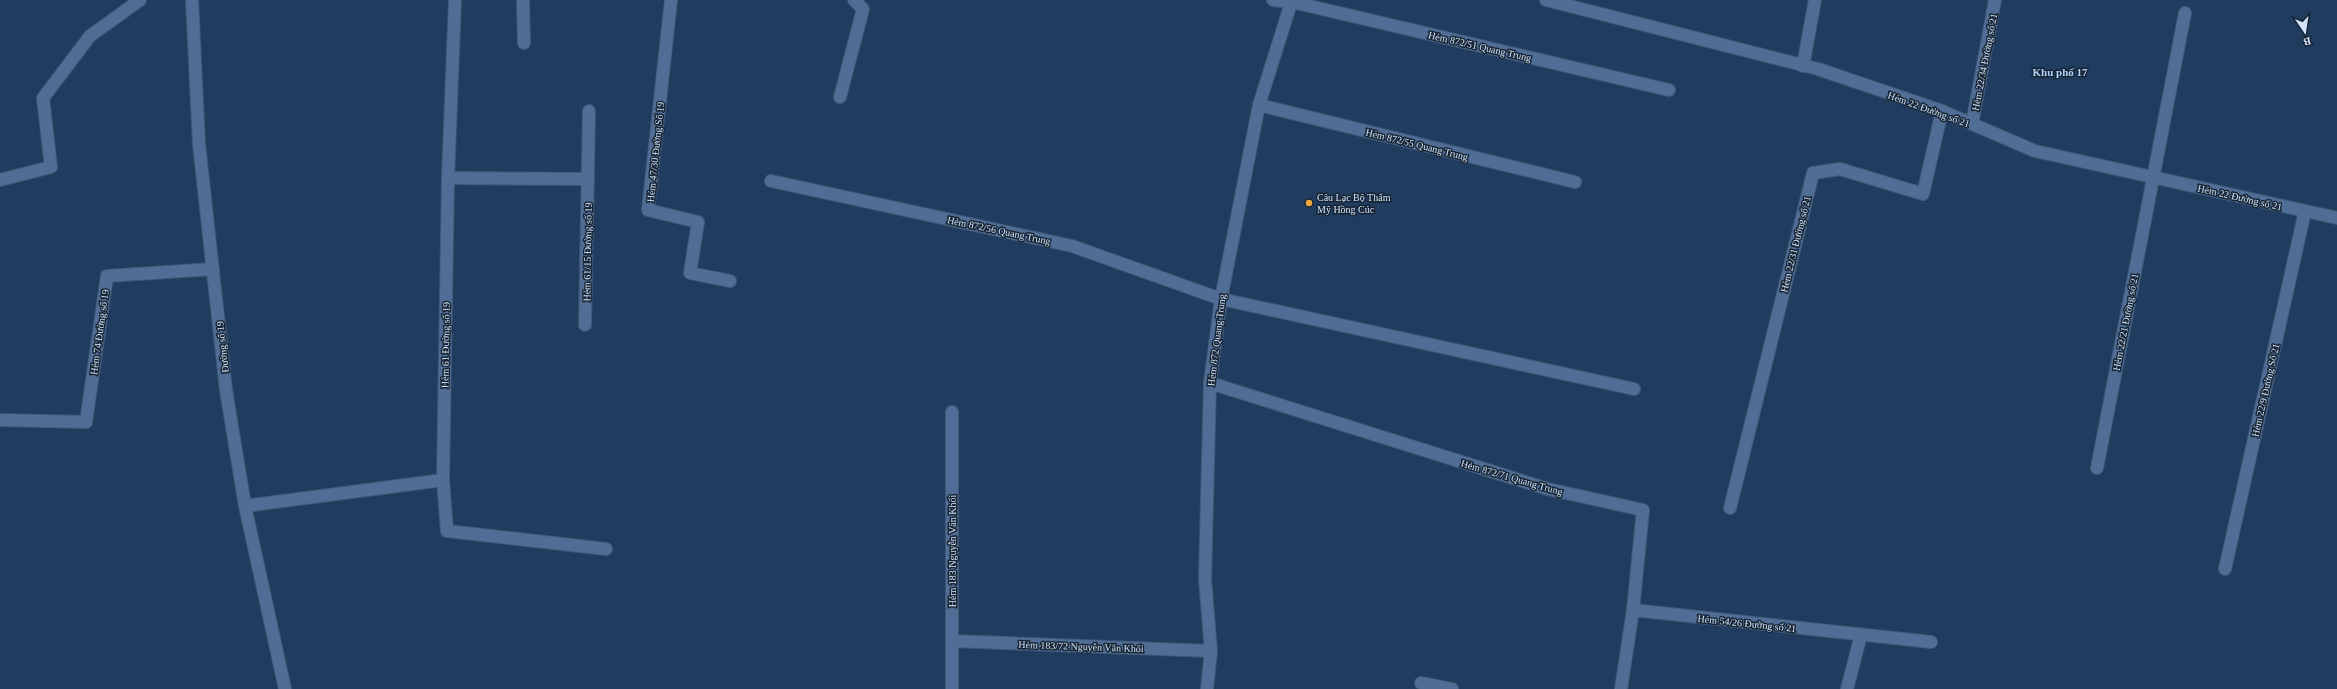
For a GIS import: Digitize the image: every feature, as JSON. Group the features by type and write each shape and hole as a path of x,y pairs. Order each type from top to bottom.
{"street":[{"path":"0,180 51,167 43,98 90,36 140,0"},
{"name":"Đường số 19","path":"192,0 199,144 226,390 245,506 285,689"},
{"name":"Hẻm 61 Đường số 19","path":"455,0 448,178 443,480 447,531 606,549"},
{"path":"523,0 524,43"},
{"name":"Hẻm 47/30 Đường Số 19","path":"671,0 648,210 698,222 690,273 730,281"},
{"path":"840,97 863,9 854,0"},
{"name":"Hẻm 872/51 Quang Trung","path":"1273,0 1292,1 1669,90"},
{"name":"Hẻm 22 Đường số 21","path":"1546,0 1803,66 1942,112 2035,151 2337,218"},
{"path":"1803,66 1815,0"},
{"name":"Hẻm 22/34 Đường số 21","path":"1972,124 1995,0"},
{"name":"Hẻm 872 Quang Trung","path":"1207,689 1211,651 1205,580 1210,383 1221,299 1259,105 1292,1"},
{"name":"Hẻm 22/21 Đường số 21","path":"2098,468 2185,13"},
{"name":"Hẻm 872/55 Quang Trung","path":"1259,105 1575,182"},
{"name":"Hẻm 61/15 Đường số 19","path":"585,324 589,111"},
{"name":"Hẻm 22/31 Đường số 21","path":"1730,508 1813,173 1840,169 1923,194 1942,112"},
{"path":"448,178 588,179"},
{"name":"Hẻm 872/56 Quang Trung","path":"771,181 1072,246 1221,299 1634,389"},
{"name":"Hẻm 22/9 Đường Số 21","path":"2225,569 2305,211"},
{"name":"Hẻm 74 Đường số 19","path":"0,420 86,422 107,276 213,269"},
{"name":"Hẻm 872/71 Quang Trung","path":"1210,383 1548,489 1643,510 1633,610 1621,689"},
{"name":"Hẻm 183 Nguyễn Văn Khối","path":"952,412 952,689"},
{"path":"245,506 443,480"},
{"name":"Hẻm 54/26 Đường số 21","path":"1633,610 1931,642"},
{"path":"1847,689 1861,635"},
{"name":"Hẻm 183/72 Nguyễn Văn Khối","path":"952,642 1211,651"},
{"path":"1421,683 1452,689"}],"place":[{"name":"Câu Lạc Bộ Thẩm Mỹ Hồng Cúc","path":"1309,203"}],"district":[{"name":"Khu phố 17","path":"2060,72"}]}
